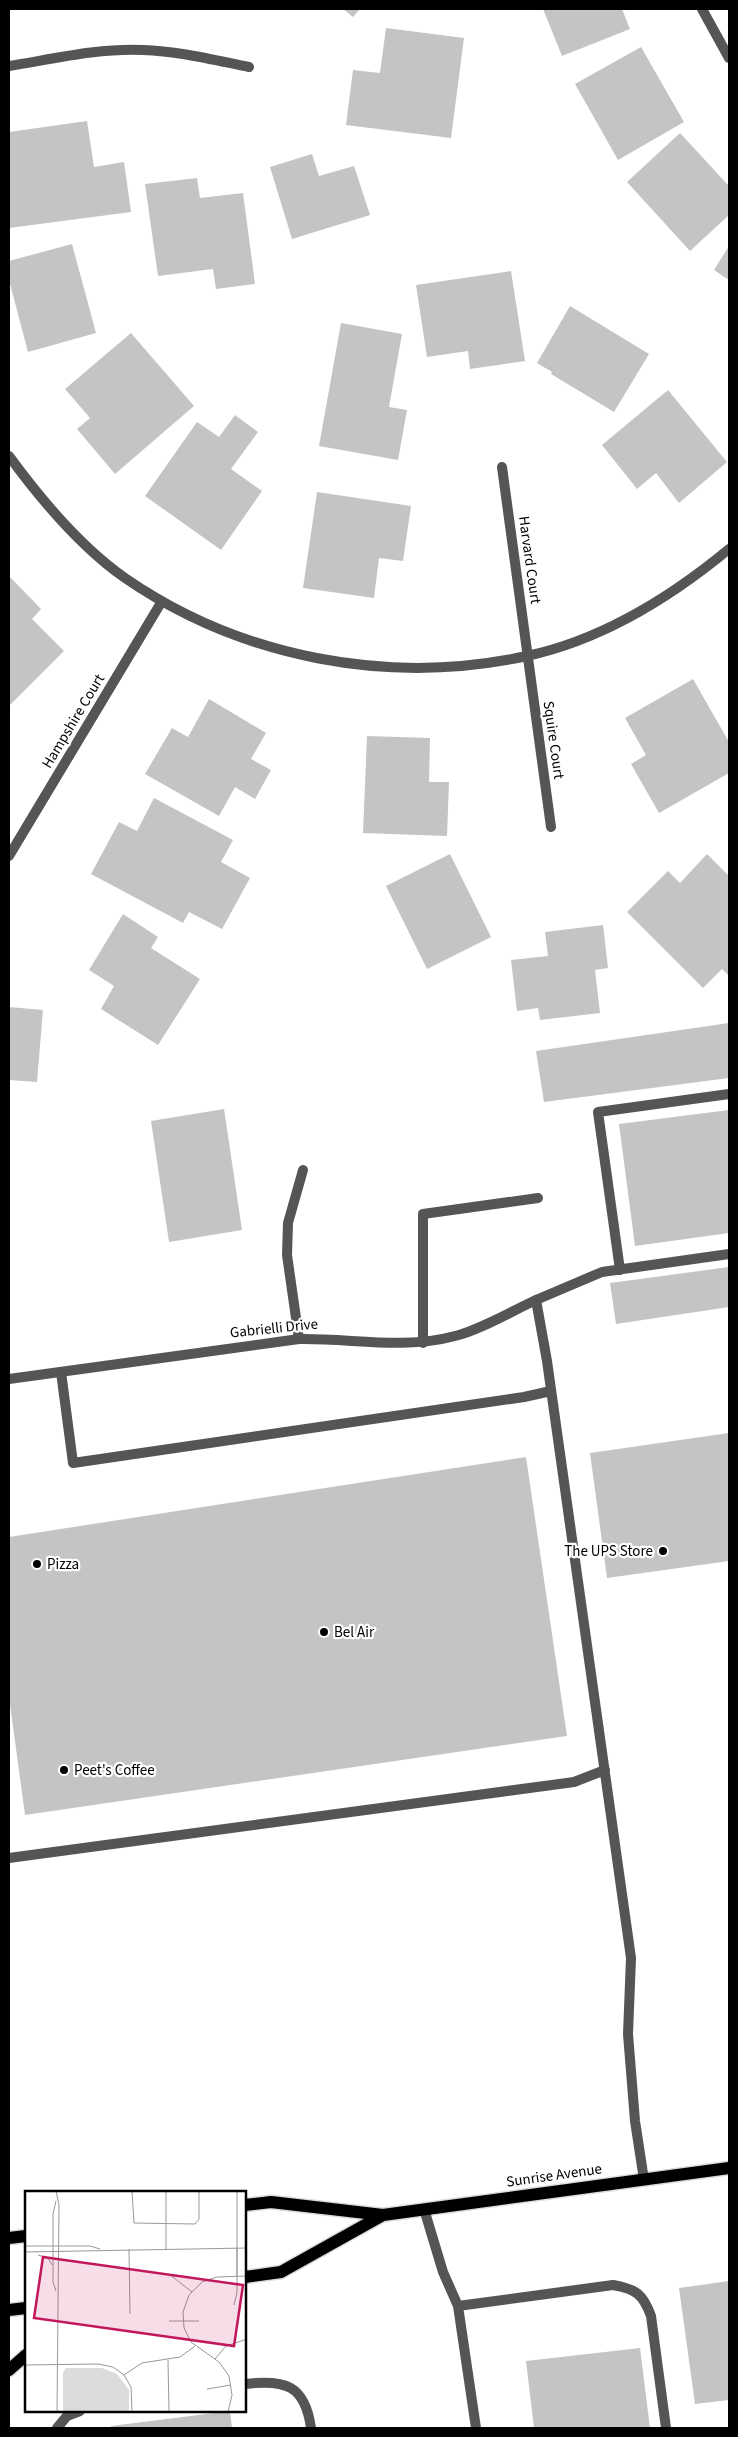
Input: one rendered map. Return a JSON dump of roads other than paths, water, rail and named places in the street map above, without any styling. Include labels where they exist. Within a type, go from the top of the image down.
[{"type":"main road","name":"Sunrise Avenue","points":[[246,2205],[271,2202],[384,2215],[729,2168]]},
{"type":"main road","name":"Sunrise Avenue","points":[[246,2277],[281,2272],[384,2215]]},
{"type":"main road","points":[[9,2238],[25,2236]]},
{"type":"main road","points":[[9,2310],[25,2308]]},
{"type":"main road","points":[[9,2370],[25,2356]]},
{"type":"street","points":[[702,9],[729,58]]},
{"type":"street","points":[[9,66],[100,51],[143,50],[194,56],[249,67]]},
{"type":"street","points":[[9,456],[35,492],[77,536],[123,576],[162,602],[252,642],[300,656],[358,665],[416,668],[477,664],[528,656],[570,643],[612,626],[668,596],[729,549]]},
{"type":"street","name":"Harvard Court","points":[[502,467],[528,656]]},
{"type":"street","name":"Hampshire Court","points":[[9,856],[162,602]]},
{"type":"street","name":"Squire Court","points":[[528,656],[551,827]]},
{"type":"street","points":[[620,1270],[598,1112],[729,1094]]},
{"type":"street","points":[[299,1338],[287,1255],[288,1223],[303,1170]]},
{"type":"street","points":[[423,1343],[423,1214],[538,1198]]},
{"type":"street","name":"Gabrielli Drive","points":[[9,1379],[299,1338],[333,1338],[388,1344],[423,1343],[457,1336],[602,1272],[729,1254]]},
{"type":"street","points":[[536,1300],[552,1391],[631,1958],[628,2034],[635,2121],[644,2180]]},
{"type":"street","points":[[61,1372],[73,1463],[524,1397],[552,1391]]},
{"type":"street","points":[[9,1858],[574,1782],[605,1770]]},
{"type":"street","points":[[424,2209],[443,2272],[458,2306],[476,2428]]},
{"type":"street","points":[[458,2306],[613,2285],[631,2288],[645,2300],[651,2316],[666,2428]]},
{"type":"street","points":[[246,2384],[267,2381],[284,2384],[300,2393],[309,2413],[311,2428]]},
{"type":"street","points":[[57,2428],[67,2416],[77,2412]]},
{"type":"place","name":"The UPS Store","points":[[663,1551]]},
{"type":"place","name":"Pizza","points":[[37,1564]]},
{"type":"place","name":"Bel Air","points":[[324,1632]]},
{"type":"place","name":"Peet's Coffee","points":[[64,1770]]}]
